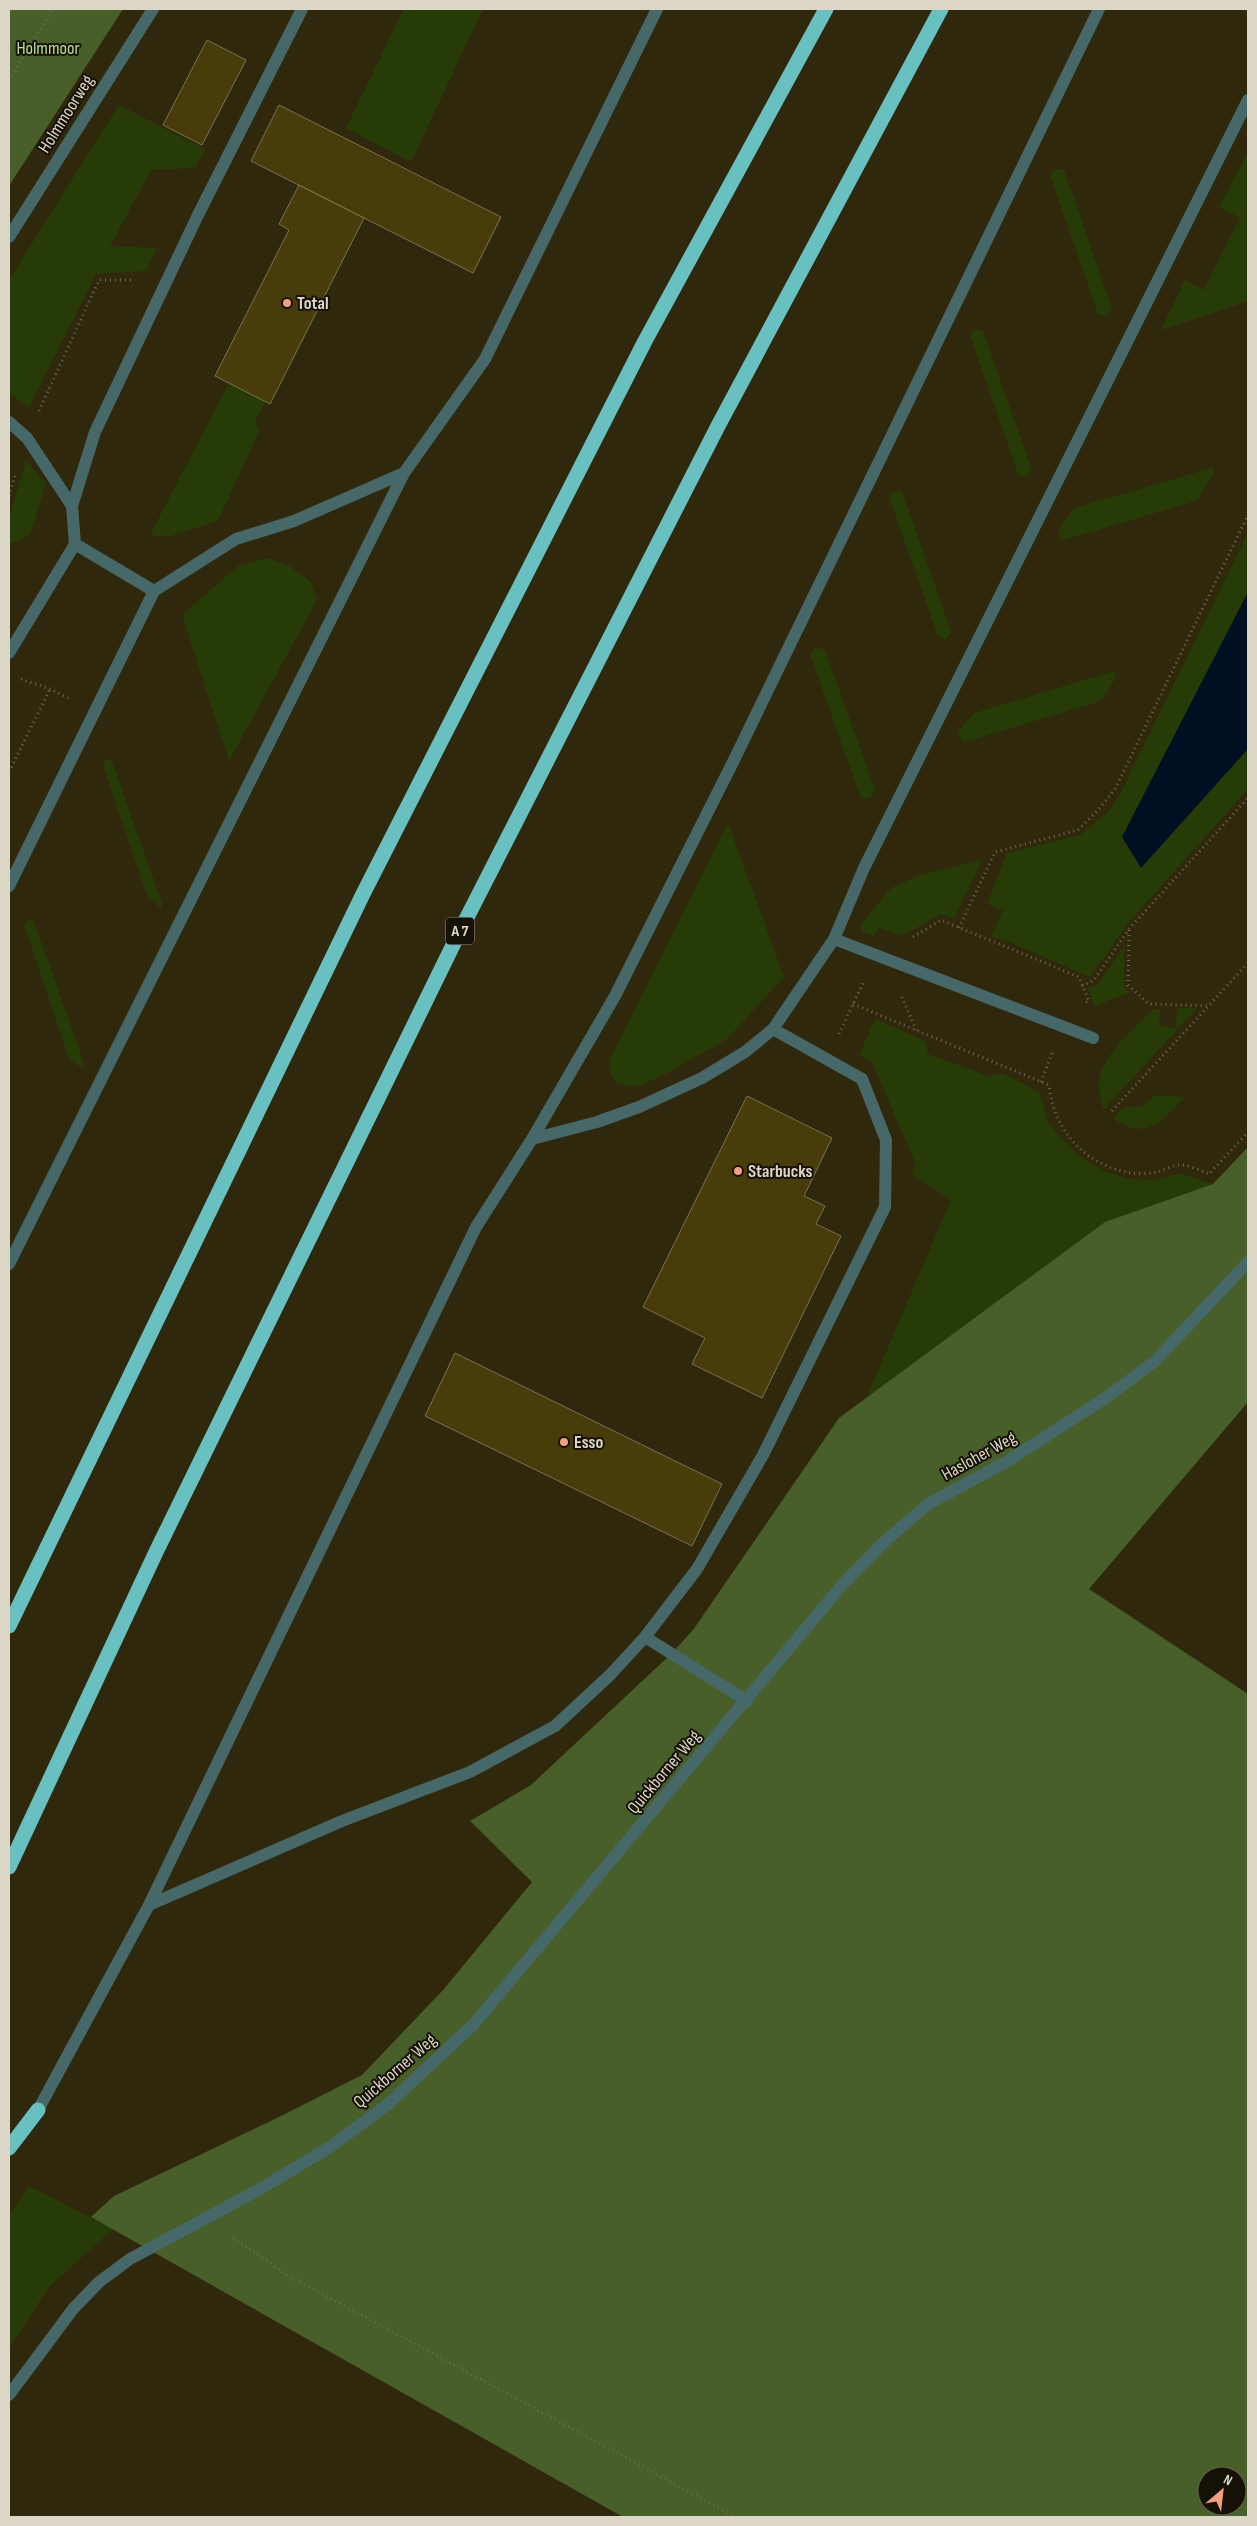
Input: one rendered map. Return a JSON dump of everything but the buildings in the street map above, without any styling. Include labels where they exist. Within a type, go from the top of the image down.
[{"type":"highway","points":[[9,1626],[368,885],[645,341],[826,9]]},
{"type":"highway","name":"A 7","points":[[9,1867],[156,1552],[456,939],[718,426],[941,9]]},
{"type":"highway","points":[[9,2148],[38,2110]]},
{"type":"street","name":"Holmmoorweg","points":[[9,237],[153,9]]},
{"type":"street","points":[[9,652],[75,544],[72,506],[95,432],[167,280],[302,9]]},
{"type":"street","points":[[9,1264],[404,473],[485,359],[657,9]]},
{"type":"street","points":[[38,2110],[149,1905],[476,1227],[532,1138],[615,996],[728,771],[1099,9]]},
{"type":"street","points":[[532,1138],[597,1122],[639,1107],[702,1078],[745,1052],[773,1029],[834,938],[864,868],[1248,100]]},
{"type":"street","points":[[9,422],[27,438],[72,506]]},
{"type":"street","points":[[9,886],[154,591],[236,539],[294,521],[404,473]]},
{"type":"street","points":[[75,544],[154,591]]},
{"type":"street","points":[[834,938],[1093,1038]]},
{"type":"street","points":[[149,1905],[342,1821],[470,1772],[555,1726],[610,1675],[645,1637],[697,1569],[763,1455],[885,1207],[886,1140],[862,1079],[773,1029]]},
{"type":"street","name":"Hasloher Weg","points":[[747,1701],[843,1584],[884,1542],[928,1504],[1006,1462],[1107,1397],[1154,1362],[1248,1262]]},
{"type":"street","points":[[645,1637],[747,1701]]},
{"type":"street","name":"Quickborner Weg","points":[[9,2395],[73,2310],[99,2282],[130,2259],[260,2189],[337,2141],[387,2105],[473,2025],[747,1701]]},
{"type":"path","points":[[9,80],[53,9]]},
{"type":"path","points":[[9,496],[27,438],[99,280],[167,280]]},
{"type":"path","points":[[959,928],[995,852],[1078,830],[1115,789],[1248,515]]},
{"type":"path","points":[[15,678],[50,689],[96,712]]},
{"type":"path","points":[[9,772],[50,689]]},
{"type":"path","points":[[1082,986],[1094,980],[1129,929],[1248,798]]},
{"type":"path","points":[[1129,929],[1128,985],[1149,1004],[1210,1006]]},
{"type":"path","points":[[1112,1111],[1248,963]]},
{"type":"path","points":[[853,1004],[1049,1085],[1050,1102],[1057,1120],[1067,1135],[1083,1152],[1106,1166],[1132,1173],[1156,1173],[1180,1165],[1209,1174],[1248,1132]]},
{"type":"path","points":[[203,2218],[289,2276],[736,2517]]},
{"type":"green space","name":"Holmmoor","points":[[9,9],[123,9],[9,186]]},
{"type":"green space","points":[[404,9],[483,9],[411,162],[346,128]]},
{"type":"green space","points":[[119,105],[205,149],[195,168],[151,170],[110,246],[157,248],[146,271],[96,274],[29,408],[9,393],[9,280]]},
{"type":"green space","points":[[1248,152],[1248,301],[1161,330],[1185,280],[1204,290],[1240,218],[1219,207]]},
{"type":"green space","points":[[1054,170],[1064,170],[1112,309],[1104,316],[1098,314],[1050,175]]},
{"type":"green space","points":[[974,330],[983,331],[1031,468],[1029,474],[1024,477],[1018,474],[970,335]]},
{"type":"green space","points":[[229,383],[266,401],[255,421],[259,431],[218,521],[167,537],[150,535]]},
{"type":"green space","points":[[26,460],[46,484],[30,535],[9,544],[9,518]]},
{"type":"green space","points":[[1212,468],[1215,471],[1196,501],[1064,540],[1058,535],[1061,526],[1074,508]]},
{"type":"green space","points":[[892,492],[902,492],[951,631],[948,637],[944,639],[938,636],[889,497]]},
{"type":"green space","points":[[1248,533],[1248,789],[1128,923],[1090,977],[1007,941],[991,937],[1003,910],[987,904],[1007,853],[1080,835],[1107,813],[1118,798]]},
{"type":"green space","points":[[268,558],[290,566],[310,581],[317,600],[229,761],[182,615],[238,566]]},
{"type":"green space","points":[[814,649],[825,650],[875,790],[871,797],[865,799],[860,796],[810,654]]},
{"type":"green space","points":[[1114,671],[1116,677],[1106,694],[1098,702],[964,742],[959,737],[958,732],[974,713]]},
{"type":"green space","points":[[111,759],[162,903],[161,908],[147,896],[103,765],[106,760]]},
{"type":"green space","points":[[728,823],[784,977],[727,1039],[664,1075],[635,1087],[617,1083],[611,1074],[610,1059]]},
{"type":"green space","points":[[982,860],[954,919],[941,914],[902,936],[879,928],[874,936],[861,931],[862,923],[891,888],[920,875]]},
{"type":"green space","points":[[33,919],[84,1063],[82,1067],[75,1064],[68,1056],[24,925],[27,920]]},
{"type":"green space","points":[[1124,946],[1124,986],[1129,993],[1094,1006],[1088,988],[1098,984]]},
{"type":"green space","points":[[1177,1008],[1197,1008],[1104,1109],[1100,1094],[1100,1079],[1104,1066],[1111,1054],[1152,1010],[1160,1009],[1159,1026],[1176,1028]]},
{"type":"green space","points":[[875,1019],[925,1041],[928,1054],[989,1076],[1002,1073],[1039,1092],[1048,1122],[1061,1138],[1083,1159],[1106,1172],[1130,1179],[1154,1180],[1180,1173],[1213,1184],[1105,1222],[866,1399],[951,1200],[911,1174],[916,1165],[873,1064],[859,1055]]},
{"type":"green space","points":[[1155,1095],[1185,1097],[1169,1114],[1153,1125],[1144,1128],[1124,1125],[1113,1118],[1124,1107],[1141,1107]]},
{"type":"green space","points":[[1248,1147],[1248,1402],[1089,1589],[1248,1694],[1248,2517],[623,2517],[91,2217],[114,2196],[362,2075],[444,1989],[532,1882],[470,1821],[531,1785],[670,1655],[693,1630],[839,1418],[1105,1222],[1213,1184]]},
{"type":"green space","points":[[29,2186],[113,2229],[49,2287],[9,2348],[9,2216]]},
{"type":"water","points":[[1248,592],[1248,749],[1141,868],[1122,837]]},
{"type":"place","name":"Total","points":[[287,303]]},
{"type":"place","name":"Starbucks","points":[[738,1171]]},
{"type":"place","name":"Esso","points":[[564,1442]]}]
